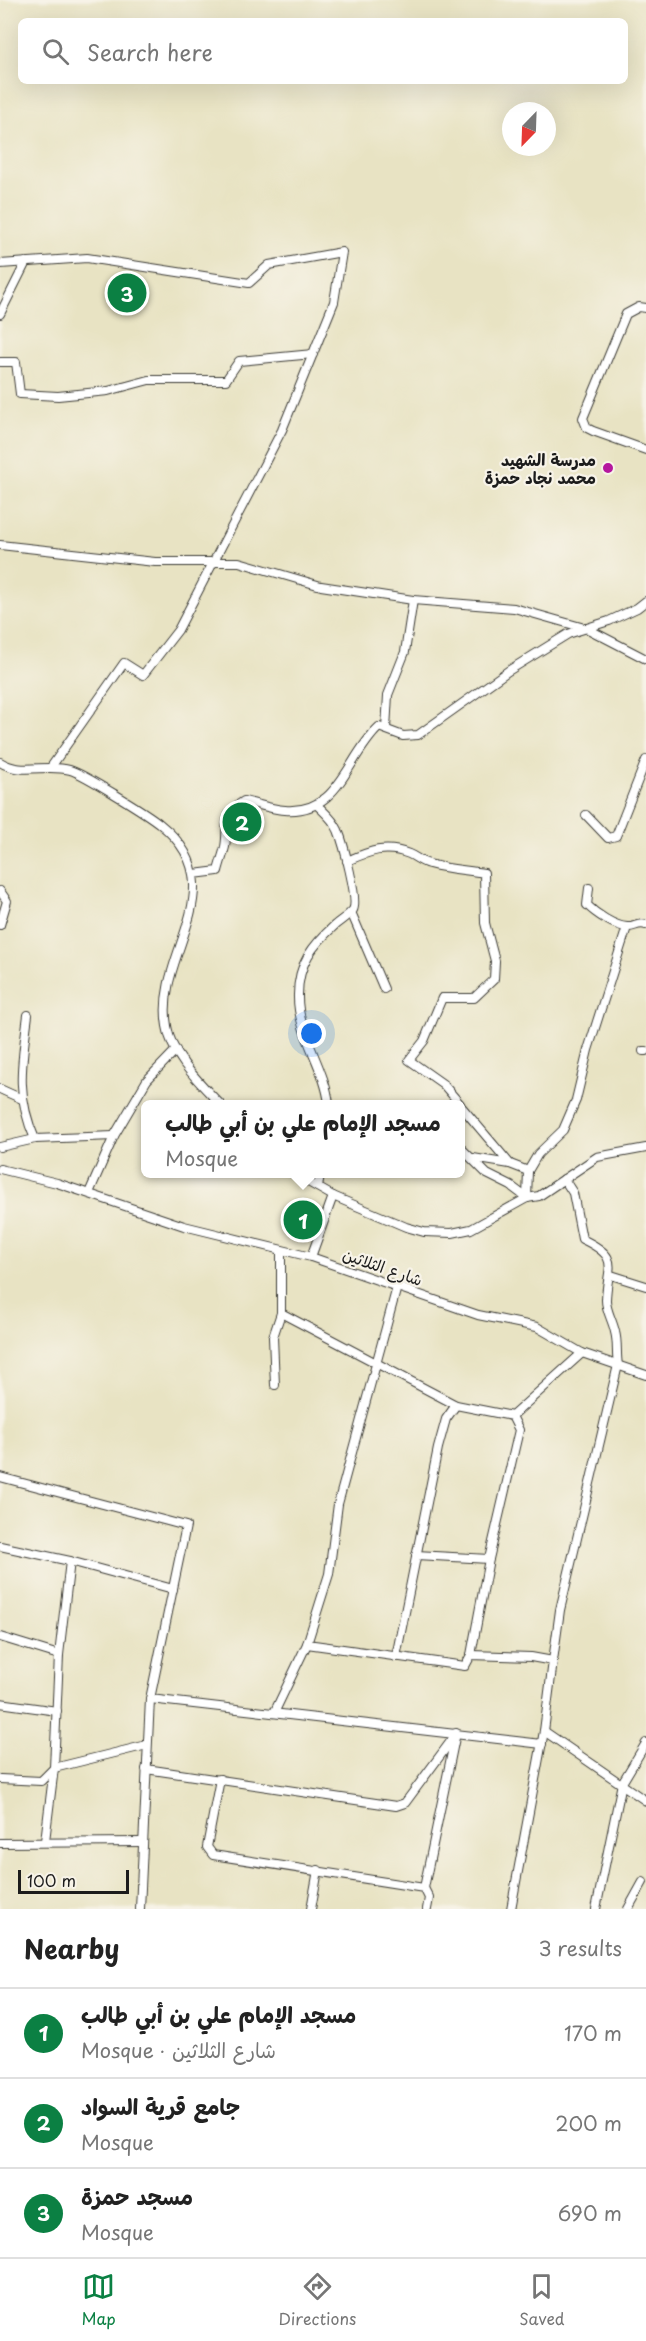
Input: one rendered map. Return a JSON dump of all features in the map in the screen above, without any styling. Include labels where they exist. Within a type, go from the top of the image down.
[{"type":"street","points":[[0,264],[87,258],[249,283],[269,264],[342,252],[334,302],[282,430],[211,562],[178,630],[143,675],[124,663],[51,767]]},
{"type":"street","points":[[0,314],[26,262]]},
{"type":"street","points":[[645,448],[593,431],[587,428],[584,418],[626,314],[639,307],[646,308]]},
{"type":"street","points":[[0,362],[16,362],[20,394],[58,396],[108,391],[149,380],[226,380],[239,361],[313,354]]},
{"type":"street","points":[[0,544],[155,562],[239,562],[321,586],[413,600],[514,608],[588,629],[646,659]]},
{"type":"street","points":[[386,729],[388,695],[405,652],[413,600]]},
{"type":"street","points":[[194,874],[218,871],[225,847],[226,820],[232,808],[244,801],[283,810],[306,810],[317,805],[332,794],[366,740],[379,727],[403,736],[418,735],[507,671],[568,634],[588,629],[638,608],[646,601]]},
{"type":"street","points":[[586,815],[608,838],[616,836],[646,760]]},
{"type":"street","points":[[0,762],[14,771],[51,767],[72,770],[160,824],[188,855],[195,884],[181,947],[167,993],[167,1027],[176,1050],[217,1100]]},
{"type":"street","points":[[317,805],[330,817],[338,830],[356,898],[351,912],[328,931],[304,958],[298,995],[304,1028],[326,1083],[328,1100]]},
{"type":"street","points":[[346,861],[373,850],[387,848],[432,865],[484,873],[485,923],[495,961],[494,979],[474,998],[442,998],[424,1041],[409,1060],[443,1084],[456,1100]]},
{"type":"street","points":[[589,888],[588,905],[594,911],[627,927],[642,923],[646,925]]},
{"type":"street","points":[[0,891],[7,901],[0,925]]},
{"type":"street","points":[[351,912],[384,989]]},
{"type":"street","points":[[527,1198],[528,1171],[538,1154],[563,1130],[576,1100],[588,1050],[627,927]]},
{"type":"street","points":[[28,1015],[22,1064],[22,1099],[23,1108],[35,1139]]},
{"type":"street","points":[[89,1193],[114,1136],[147,1080],[176,1050]]},
{"type":"street","points":[[0,1089],[22,1099]]},
{"type":"street","points":[[465,1111],[510,1164]]},
{"type":"street","points":[[0,1147],[35,1139],[114,1136]]},
{"type":"street","points":[[303,1178],[333,1197],[424,1232],[452,1233],[471,1229],[495,1219],[527,1198],[539,1196],[597,1157],[646,1148]]},
{"type":"street","points":[[465,1151],[487,1174],[511,1186],[527,1198]]},
{"type":"street","points":[[473,1158],[510,1164],[528,1171]]},
{"type":"street","name":"شارع الثلاثين","points":[[0,1169],[89,1193],[184,1226],[311,1257],[465,1311],[537,1328],[582,1353],[646,1375]]},
{"type":"street","points":[[318,1187],[319,1178]]},
{"type":"street","points":[[511,1909],[542,1744],[561,1610],[618,1365],[616,1332],[606,1300],[610,1275],[609,1260],[602,1248],[582,1239],[573,1192],[564,1179]]},
{"type":"street","points":[[311,1257],[333,1197]]},
{"type":"street","points":[[275,1385],[273,1337],[281,1313],[281,1250]]},
{"type":"street","points":[[610,1275],[646,1286]]},
{"type":"street","points":[[275,1711],[308,1644],[329,1574],[338,1504],[378,1364],[397,1287]]},
{"type":"street","points":[[281,1313],[456,1405],[512,1416]]},
{"type":"street","points":[[512,1416],[582,1353]]},
{"type":"street","points":[[396,1657],[438,1448],[446,1419],[456,1405]]},
{"type":"street","points":[[308,1644],[465,1666],[471,1655],[489,1559],[519,1430],[512,1416]]},
{"type":"street","points":[[0,1477],[186,1526],[150,1699],[140,1909]]},
{"type":"street","points":[[0,1546],[70,1561],[173,1589]]},
{"type":"street","points":[[416,1555],[489,1559]]},
{"type":"street","points":[[45,1841],[54,1768],[59,1655],[70,1561]]},
{"type":"street","points":[[0,1637],[59,1655]]},
{"type":"street","points":[[471,1655],[531,1657],[553,1661]]},
{"type":"street","points":[[150,1699],[275,1711],[542,1744]]},
{"type":"street","points":[[0,1703],[57,1711]]},
{"type":"street","points":[[544,1731],[646,1801]]},
{"type":"street","points":[[146,1769],[396,1806],[405,1803],[456,1733]]},
{"type":"street","points":[[427,1909],[429,1898],[424,1888],[456,1733]]},
{"type":"street","points":[[596,1909],[622,1783],[646,1743]]},
{"type":"street","points":[[0,1779],[41,1781],[54,1768],[147,1745]]},
{"type":"street","points":[[220,1779],[207,1847],[213,1855],[424,1888]]},
{"type":"street","points":[[0,1843],[143,1842]]},
{"type":"street","points":[[311,1909],[318,1870]]},
{"type":"street","points":[[628,1909],[643,1882]]},
{"type":"place","name":"مسجد حمزة","points":[[127,293]]},
{"type":"place","name":"مدرسة الشهيد محمد نجاد حمزة","points":[[608,468]]},
{"type":"place","name":"جامع قرية السواد","points":[[242,822]]},
{"type":"place","name":"مسجد الإمام علي بن أبي طالب","points":[[303,1220]]}]
